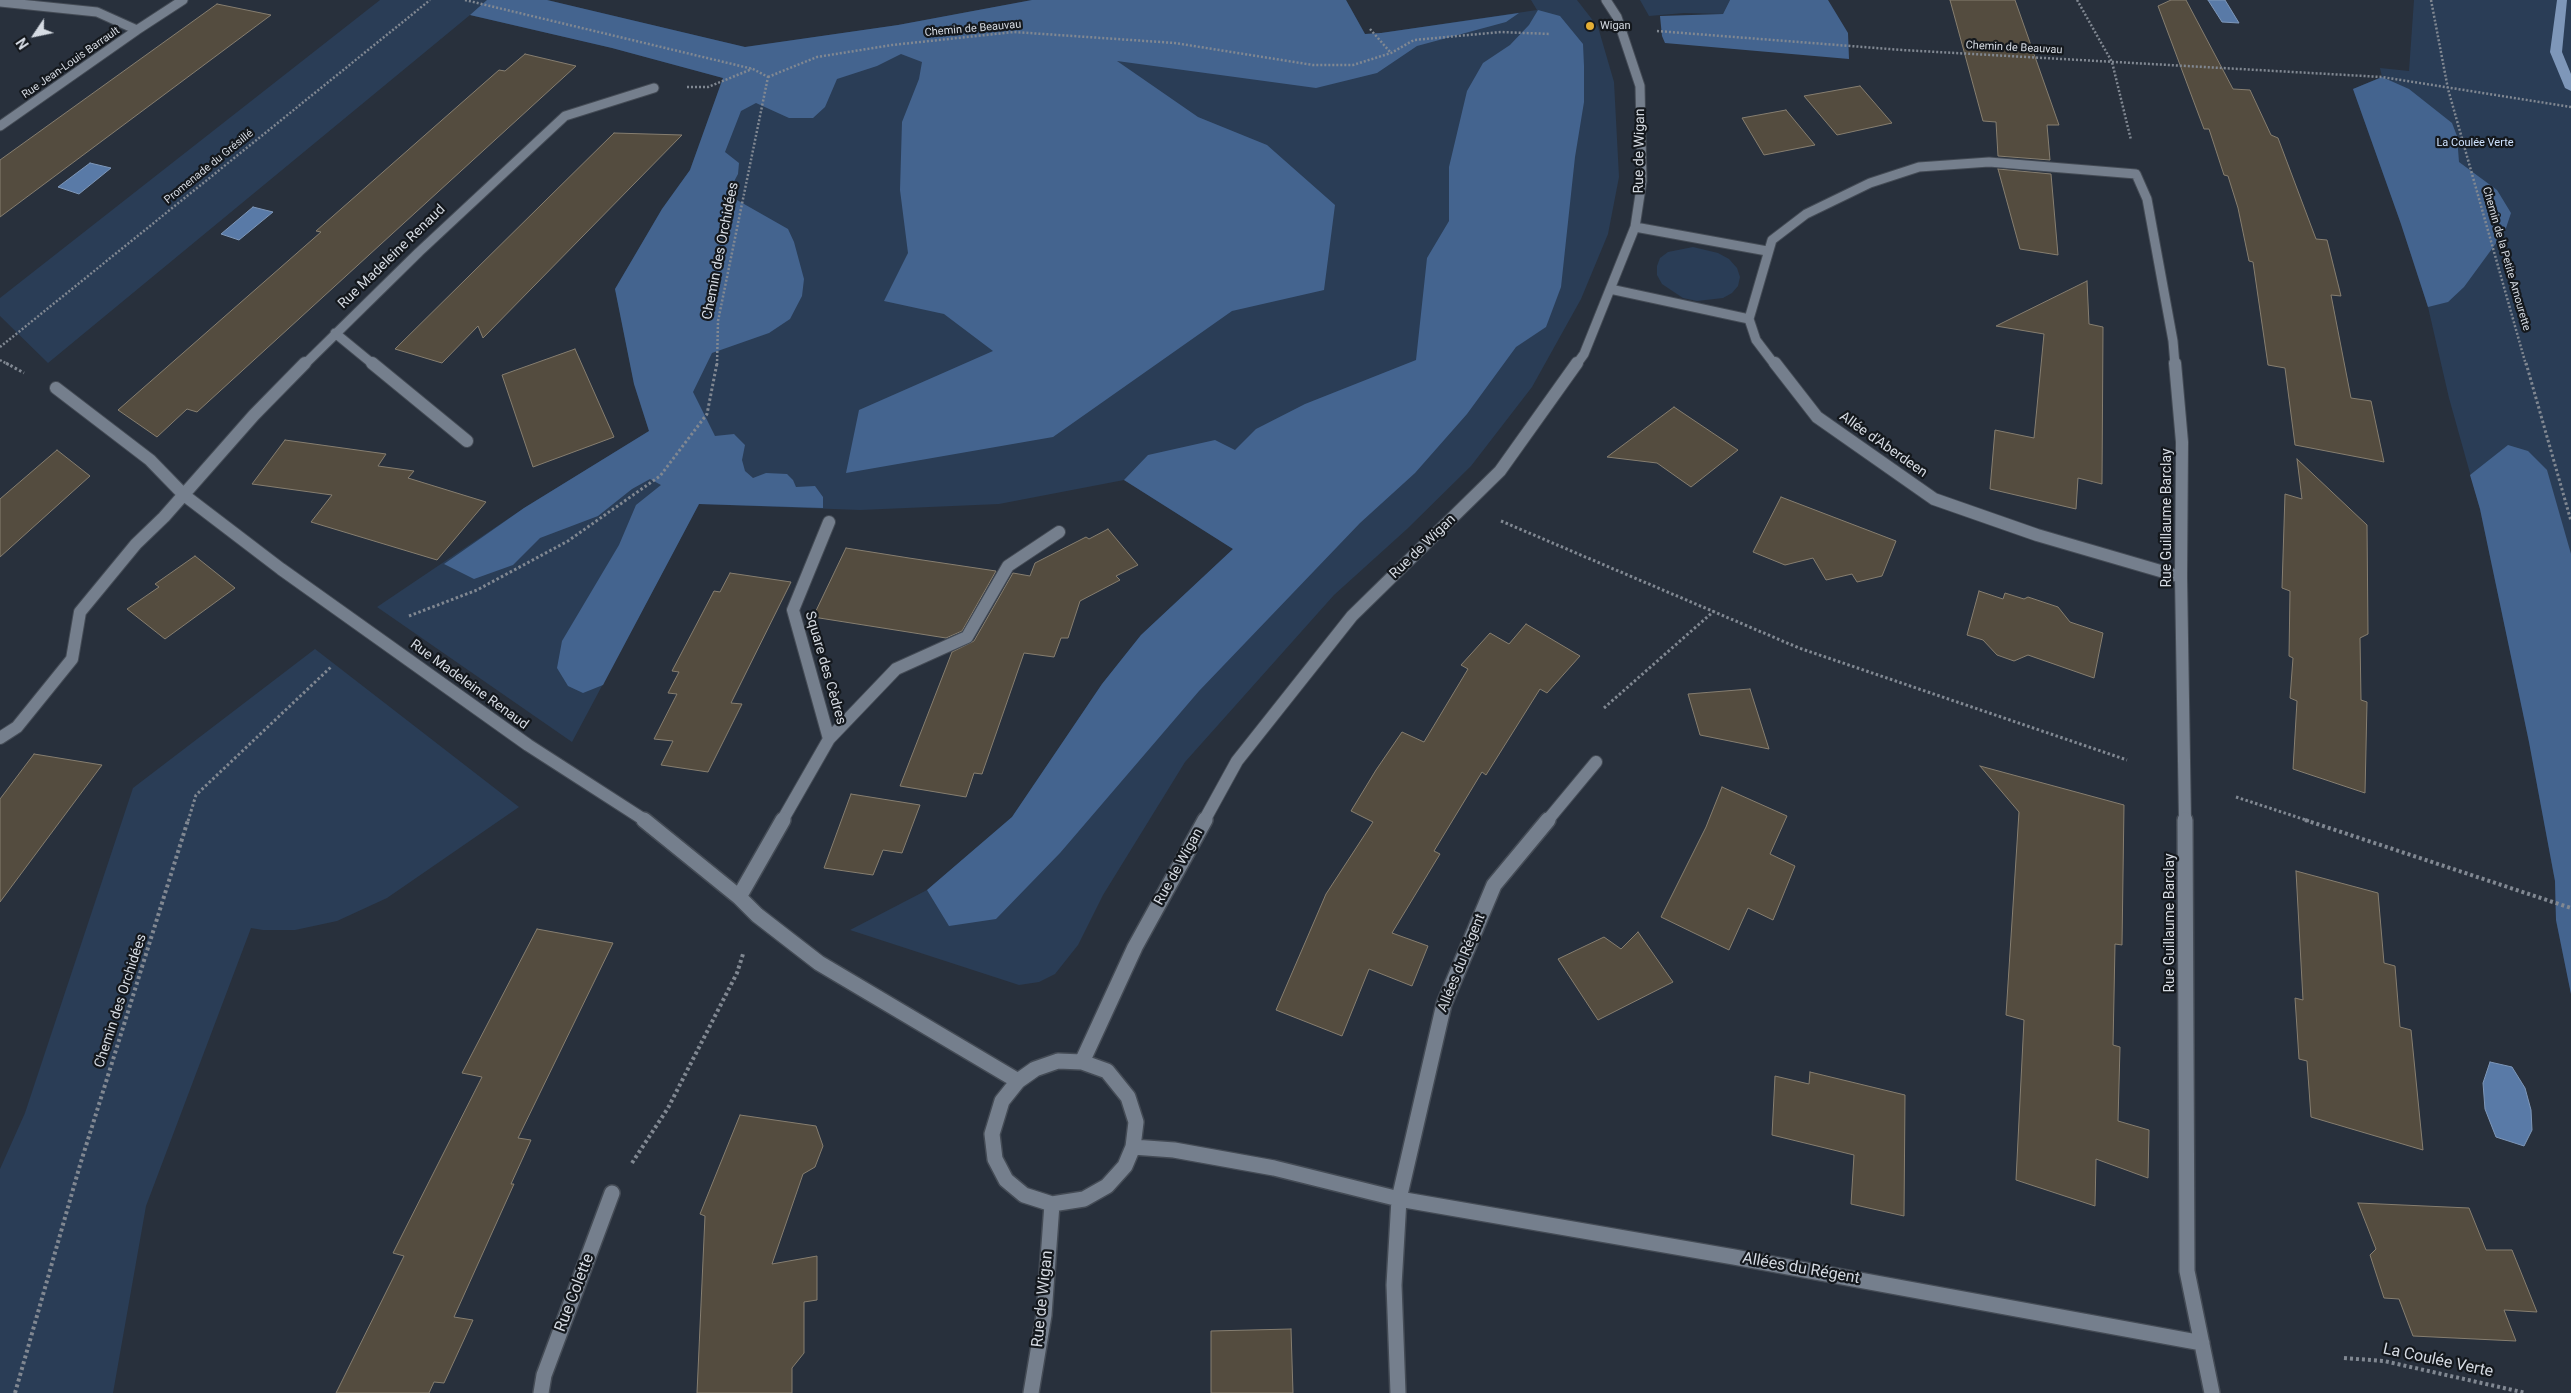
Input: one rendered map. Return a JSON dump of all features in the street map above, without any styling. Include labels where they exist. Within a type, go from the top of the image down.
[{"type":"street","points":[[137,30],[183,0]]},
{"type":"street","name":"Rue de Wigan","points":[[1082,1062],[1135,947],[1237,761],[1352,616],[1500,471],[1584,354],[1635,227],[1642,180],[1640,86],[1616,17],[1606,0]]},
{"type":"street","name":"Rue Jean-Louis Barrault","points":[[0,2],[98,12],[137,30]]},
{"type":"street","name":"Rue Jean-Louis Barrault","points":[[0,126],[137,30]]},
{"type":"street","name":"Rue Madeleine Renaud","points":[[0,738],[17,727],[72,659],[80,612],[136,544],[184,495],[254,415],[335,333],[418,252],[565,116],[654,88]]},
{"type":"street","name":"Rue Guillaume Barclay","points":[[1767,251],[1772,240],[1806,214],[1870,183],[1919,166],[1988,162],[2136,174],[2148,199],[2173,340],[2182,442],[2181,576],[2185,780],[2187,1271],[2212,1393]]},
{"type":"street","points":[[1610,290],[1749,319],[1767,251],[1635,227]]},
{"type":"street","name":"Allée d'Aberdeen","points":[[1749,319],[1756,340],[1816,418],[1934,499],[2038,535],[2181,576]]},
{"type":"street","points":[[335,333],[467,441]]},
{"type":"street","name":"Rue Madeleine Renaud","points":[[56,388],[102,421],[150,460],[184,495],[281,569],[528,745],[646,821],[739,896],[757,915],[819,963],[1018,1081]]},
{"type":"street","name":"Square des Cèdres","points":[[829,522],[793,610],[829,738]]},
{"type":"street","name":"Square des Cèdres","points":[[739,896],[829,738],[896,669],[968,637],[1008,566],[1059,532]]},
{"type":"street","name":"Allées du Régent","points":[[1398,1393],[1394,1285],[1399,1199],[1444,1004],[1494,885],[1596,762]]},
{"type":"street","points":[[1058,1062],[1082,1062],[1107,1071],[1128,1097],[1136,1122],[1133,1147],[1125,1166],[1107,1186],[1084,1200],[1052,1204],[1024,1196],[1006,1180],[995,1158],[992,1134],[1002,1101],[1018,1081],[1035,1069],[1058,1062]]},
{"type":"street","name":"Allées du Régent","points":[[1133,1147],[1174,1150],[1274,1168],[1399,1199],[1744,1259],[2202,1343]]},
{"type":"street","name":"Rue Colette","points":[[541,1393],[544,1375],[612,1193]]},
{"type":"street","name":"Rue de Wigan","points":[[1031,1393],[1044,1316],[1052,1204]]},
{"type":"path","name":"Promenade du Grésillé","points":[[0,347],[430,0]]},
{"type":"path","points":[[465,0],[753,69],[768,77]]},
{"type":"path","points":[[2076,0],[2112,62],[2134,149]]},
{"type":"path","name":"Chemin de la Petite Amourette","points":[[2431,0],[2448,89],[2571,521]]},
{"type":"path","points":[[1370,29],[1391,53]]},
{"type":"path","name":"Chemin de Beauvau","points":[[1651,31],[1902,50],[2382,77],[2448,89],[2571,107]]},
{"type":"path","name":"Chemin de Beauvau","points":[[768,77],[817,57],[892,45],[1014,32],[1175,43],[1313,65],[1353,64],[1391,53],[1414,40],[1501,32],[1550,34]]},
{"type":"path","points":[[654,88],[708,87],[753,69]]},
{"type":"path","name":"Chemin des Orchidées","points":[[401,620],[416,612],[477,590],[568,541],[660,476],[707,414],[717,371],[718,321],[768,77]]},
{"type":"path","points":[[1501,521],[1799,648],[2127,760]]},
{"type":"path","points":[[1604,708],[1714,611]]},
{"type":"path","name":"Chemin des Orchidées","points":[[15,1393],[80,1165],[196,795],[322,672],[332,666]]},
{"type":"path","points":[[2236,797],[2571,908]]},
{"type":"path","points":[[612,1193],[668,1108],[737,973],[743,954]]},
{"type":"path","name":"La Coulée Verte","points":[[2344,1358],[2384,1361],[2526,1393]]},
{"type":"green space","points":[[380,0],[547,0],[745,47],[898,25],[1032,0],[1346,0],[1365,34],[1537,10],[1531,0],[1577,0],[1598,27],[1614,82],[1619,177],[1608,234],[1581,299],[1532,387],[1471,466],[1407,529],[1334,595],[1185,762],[1103,895],[1078,945],[1055,974],[1039,982],[1019,985],[850,930],[927,890],[1012,817],[1102,684],[1141,635],[1233,549],[1124,480],[999,504],[860,510],[699,504],[572,742],[377,607],[524,508],[649,431],[634,384],[615,289],[662,209],[690,170],[723,78],[612,48],[470,15],[48,363],[0,316],[0,298]]},
{"type":"green space","points":[[1640,0],[1730,0],[1723,14],[1684,13],[1649,16]]},
{"type":"green space","name":"La Coulée Verte","points":[[2414,0],[2571,0],[2571,994],[2556,920],[2555,881],[2529,742],[2480,509],[2449,398],[2428,307],[2353,89],[2382,77],[2380,68],[2409,71]]},
{"type":"green space","points":[[1693,247],[1718,253],[1729,259],[1737,268],[1740,277],[1738,286],[1732,293],[1723,298],[1697,301],[1683,298],[1662,284],[1657,275],[1657,266],[1660,258],[1668,252]]},
{"type":"green space","points":[[315,649],[519,807],[387,898],[337,921],[295,930],[251,928],[146,1206],[113,1393],[0,1393],[0,1169],[25,1113],[133,788]]},
{"type":"shaded area","points":[[487,0],[547,0],[745,47],[898,25],[1032,0],[1346,0],[1365,34],[1519,13],[1506,22],[1417,46],[1377,73],[1316,88],[1117,61],[1198,117],[1267,145],[1335,205],[1324,290],[1232,311],[1053,437],[846,473],[859,410],[993,351],[944,314],[884,301],[908,253],[900,190],[902,122],[919,79],[922,62],[901,54],[877,66],[837,79],[825,107],[813,118],[789,118],[756,103],[741,111],[725,152],[739,163],[738,174],[730,189],[737,200],[788,229],[794,242],[804,279],[802,296],[790,319],[769,333],[712,353],[693,392],[715,436],[734,434],[745,445],[742,460],[745,471],[753,478],[766,473],[787,474],[793,480],[796,487],[815,486],[823,497],[823,508],[699,504],[603,685],[583,693],[568,686],[557,668],[562,641],[619,545],[636,505],[661,485],[650,479],[632,489],[598,516],[540,538],[513,565],[474,579],[444,564],[524,508],[649,431],[634,384],[615,289],[662,209],[690,170],[723,78],[612,48],[470,15]]},
{"type":"shaded area","points":[[1730,0],[1828,0],[1848,33],[1849,59],[1665,43],[1662,36],[1660,16],[1723,14]]},
{"type":"shaded area","points":[[2208,0],[2225,0],[2239,23],[2222,22]]},
{"type":"shaded area","points":[[1538,10],[1560,16],[1583,44],[1584,66],[1584,102],[1575,157],[1561,287],[1546,327],[1516,347],[1467,414],[1415,473],[1360,523],[1199,691],[1060,853],[996,919],[949,926],[927,890],[1012,817],[1102,684],[1141,635],[1233,549],[1124,480],[1148,455],[1215,440],[1235,450],[1256,429],[1305,404],[1416,360],[1427,258],[1449,221],[1449,167],[1467,91],[1483,63],[1510,45],[1529,25]]},
{"type":"shaded area","points":[[2382,77],[2409,89],[2452,123],[2457,136],[2459,162],[2497,190],[2511,213],[2505,231],[2464,287],[2448,302],[2428,307],[2353,89]]},
{"type":"shaded area","points":[[90,163],[111,168],[79,194],[58,187]]},
{"type":"shaded area","points":[[253,207],[273,212],[239,240],[221,234]]},
{"type":"shaded area","points":[[2508,445],[2528,451],[2547,470],[2571,554],[2571,994],[2556,920],[2555,881],[2529,742],[2480,509],[2470,475]]},
{"type":"shaded area","points":[[2490,1062],[2512,1067],[2525,1088],[2531,1110],[2532,1130],[2524,1146],[2496,1137],[2485,1109],[2483,1083]]},
{"type":"building","points":[[1950,0],[2015,0],[2059,125],[2047,125],[2050,160],[1998,156],[1996,122],[1983,121]]},
{"type":"building","points":[[2171,0],[2186,0],[2233,89],[2250,90],[2271,135],[2278,138],[2316,239],[2327,240],[2341,296],[2331,295],[2351,398],[2371,401],[2384,462],[2295,445],[2285,368],[2268,365],[2253,262],[2249,261],[2238,208],[2228,176],[2224,175],[2209,129],[2204,129],[2158,6]]},
{"type":"building","points":[[217,4],[271,15],[0,217],[0,160]]},
{"type":"building","points":[[525,54],[576,66],[197,412],[187,409],[157,437],[118,410],[321,232],[316,231],[499,70],[505,71]]},
{"type":"building","points":[[1860,86],[1892,123],[1837,135],[1804,96]]},
{"type":"building","points":[[1786,110],[1815,145],[1764,155],[1742,118]]},
{"type":"building","points":[[614,133],[682,135],[483,338],[478,326],[442,363],[395,349]]},
{"type":"building","points":[[1998,169],[2051,174],[2058,255],[2020,249]]},
{"type":"building","points":[[2087,281],[2089,324],[2103,327],[2102,484],[2078,478],[2076,509],[1990,489],[1995,430],[2034,438],[2044,334],[1996,326]]},
{"type":"building","points":[[575,349],[614,437],[533,467],[502,375]]},
{"type":"building","points":[[1674,407],[1738,450],[1691,487],[1657,463],[1607,457]]},
{"type":"building","points":[[285,440],[386,454],[378,466],[414,471],[408,478],[486,502],[437,560],[311,522],[332,495],[252,484]]},
{"type":"building","points":[[57,450],[90,476],[0,557],[0,499]]},
{"type":"building","points":[[2297,459],[2367,525],[2368,634],[2360,638],[2361,700],[2367,702],[2365,793],[2293,769],[2297,701],[2290,698],[2293,658],[2289,656],[2290,591],[2282,588],[2285,494],[2302,499]]},
{"type":"building","points":[[1781,497],[1896,541],[1882,576],[1857,582],[1852,574],[1826,580],[1813,558],[1785,565],[1753,552]]},
{"type":"building","points":[[1108,529],[1138,565],[1116,576],[1120,580],[1080,601],[1068,638],[1061,638],[1054,657],[1024,653],[982,774],[974,773],[966,797],[900,786],[952,652],[974,641],[1013,573],[1030,576],[1035,563],[1086,537],[1089,539]]},
{"type":"building","points":[[846,548],[996,571],[962,631],[946,638],[813,617]]},
{"type":"building","points":[[195,556],[235,588],[165,639],[127,609],[159,587],[155,584]]},
{"type":"building","points":[[730,573],[791,582],[731,703],[742,704],[708,772],[661,765],[673,741],[654,739],[677,694],[668,693],[679,672],[672,671],[714,591],[720,592]]},
{"type":"building","points":[[1979,591],[2003,599],[2005,593],[2024,599],[2028,597],[2058,607],[2070,622],[2103,633],[2094,678],[2028,655],[2014,661],[1997,655],[1983,640],[1967,635]]},
{"type":"building","points":[[1526,624],[1580,656],[1547,693],[1540,689],[1486,775],[1482,772],[1434,851],[1440,854],[1392,933],[1428,946],[1412,986],[1369,969],[1342,1036],[1276,1010],[1326,894],[1373,822],[1351,811],[1376,770],[1402,732],[1424,742],[1468,669],[1461,665],[1490,633],[1509,644]]},
{"type":"building","points":[[1750,689],[1769,749],[1700,735],[1688,694]]},
{"type":"building","points":[[34,754],[102,765],[0,902],[0,799]]},
{"type":"building","points":[[1980,766],[2124,805],[2122,945],[2115,944],[2113,1045],[2120,1047],[2118,1121],[2149,1130],[2148,1178],[2096,1159],[2095,1206],[2016,1180],[2024,1020],[2006,1015],[2019,812]]},
{"type":"building","points":[[1722,787],[1787,816],[1770,854],[1795,866],[1773,920],[1748,908],[1729,950],[1661,917],[1706,827]]},
{"type":"building","points":[[851,794],[920,805],[902,853],[883,850],[873,875],[824,868]]},
{"type":"building","points":[[2296,871],[2378,893],[2384,963],[2395,966],[2400,1027],[2411,1030],[2423,1150],[2311,1117],[2307,1061],[2299,1059],[2295,998],[2303,1000]]},
{"type":"building","points":[[537,929],[613,943],[518,1138],[531,1140],[511,1184],[514,1184],[454,1317],[473,1320],[444,1383],[434,1382],[429,1393],[336,1393],[404,1256],[393,1253],[482,1077],[462,1073]]},
{"type":"building","points":[[1638,932],[1673,982],[1598,1020],[1558,959],[1604,937],[1621,949]]},
{"type":"building","points":[[1810,1072],[1905,1095],[1904,1216],[1851,1204],[1854,1155],[1772,1135],[1775,1076],[1809,1084]]},
{"type":"building","points":[[740,1115],[816,1126],[823,1146],[815,1167],[803,1174],[772,1264],[817,1256],[817,1300],[804,1302],[804,1353],[792,1368],[792,1393],[697,1393],[705,1216],[700,1214]]},
{"type":"building","points":[[2358,1203],[2469,1208],[2486,1250],[2512,1250],[2537,1312],[2504,1310],[2516,1341],[2413,1336],[2399,1299],[2384,1298],[2370,1255],[2376,1249]]},
{"type":"building","points":[[1291,1329],[1293,1393],[1211,1393],[1211,1331]]},
{"type":"waterway","points":[[2562,0],[2556,52],[2571,88]]},
{"type":"place","name":"Wigan","points":[[1590,26]]}]
